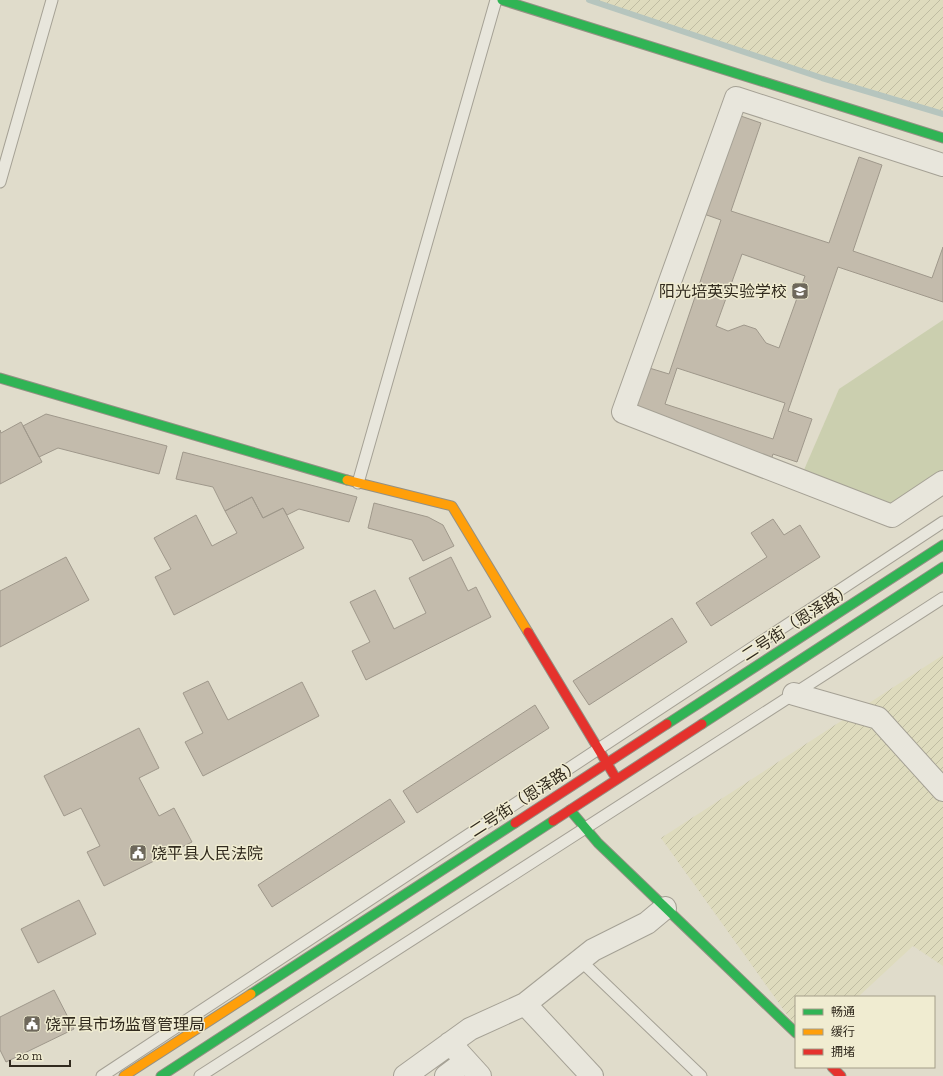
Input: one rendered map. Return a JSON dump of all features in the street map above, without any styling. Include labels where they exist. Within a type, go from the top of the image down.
[{"type":"main road","points":[[502,0],[943,138]]},
{"type":"main road","points":[[0,378],[358,483],[452,506],[599,748],[616,780]]},
{"type":"main road","name":"二号街（恩泽路）","points":[[124,1076],[943,545]]},
{"type":"main road","name":"二号街（恩泽路）","points":[[161,1076],[943,567]]},
{"type":"main road","points":[[570,810],[598,843],[795,1032]]},
{"type":"main road","points":[[833,1068],[841,1076]]},
{"type":"street","points":[[744,75],[623,412],[892,516],[943,482]]},
{"type":"street","points":[[736,98],[943,165]]},
{"type":"street","points":[[794,694],[878,718],[943,790]]},
{"type":"street","points":[[406,1076],[470,1029],[525,1004],[593,950],[647,923],[665,908]]},
{"type":"street","points":[[525,1004],[592,1076]]},
{"type":"street","points":[[446,1076],[473,1068],[450,1043]]},
{"type":"lane","points":[[0,182],[52,0]]},
{"type":"lane","points":[[358,483],[496,0]]},
{"type":"lane","points":[[102,1076],[943,522]]},
{"type":"lane","points":[[200,1076],[943,598]]},
{"type":"lane","points":[[580,960],[701,1076]]},
{"type":"shaded area","points":[[589,0],[943,0],[943,114],[822,78]]},
{"type":"shaded area","points":[[943,655],[943,966],[913,946],[859,996],[795,996],[795,1026],[661,838]]},
{"type":"green space","points":[[943,320],[943,473],[880,514],[797,486],[839,389]]},
{"type":"building","points":[[735,114],[761,123],[731,211],[829,243],[859,157],[882,165],[853,251],[932,278],[943,247],[943,302],[838,267],[788,411],[812,419],[797,462],[773,454],[770,463],[632,408],[646,367],[669,374],[721,220],[701,213]],"holes":[[[742,254],[805,276],[779,348],[766,343],[756,329],[744,325],[728,331],[716,326]],[[677,368],[785,403],[773,439],[665,404]]]},
{"type":"building","points":[[46,414],[167,446],[159,474],[58,448],[39,457],[23,426]]},
{"type":"building","points":[[21,422],[42,462],[0,484],[0,430],[1,433]]},
{"type":"building","points":[[183,452],[357,497],[349,522],[299,509],[287,515],[283,508],[263,518],[252,497],[225,511],[213,487],[176,479]]},
{"type":"building","points":[[252,497],[263,518],[283,508],[304,548],[174,615],[155,577],[171,569],[154,538],[196,515],[212,546],[237,533],[225,511]]},
{"type":"building","points":[[374,503],[428,517],[443,525],[454,546],[423,561],[412,540],[368,528]]},
{"type":"building","points":[[773,519],[784,535],[800,525],[820,557],[711,626],[696,603],[767,557],[751,533]]},
{"type":"building","points":[[66,557],[89,600],[0,647],[0,591]]},
{"type":"building","points":[[451,557],[468,591],[476,587],[491,617],[366,680],[352,651],[370,642],[350,602],[375,590],[394,629],[426,613],[409,578]]},
{"type":"building","points":[[672,618],[687,642],[589,705],[573,681]]},
{"type":"building","points":[[208,681],[228,720],[302,682],[319,716],[203,776],[185,742],[203,733],[183,693]]},
{"type":"building","points":[[535,705],[549,728],[417,813],[403,791]]},
{"type":"building","name":"饶平县人民法院","points":[[139,728],[159,768],[139,778],[159,816],[174,808],[192,842],[104,886],[87,852],[100,846],[81,808],[64,816],[44,776]]},
{"type":"building","points":[[390,799],[405,822],[272,907],[258,885]]},
{"type":"building","points":[[79,900],[96,934],[38,963],[21,929]]},
{"type":"building","points":[[54,990],[74,1029],[6,1062],[0,1050],[0,1017]]},
{"type":"waterway","points":[[589,0],[822,78],[943,114]]},
{"type":"traffic: fast","points":[[502,0],[943,138]]},
{"type":"traffic: fast","points":[[0,378],[347,480]]},
{"type":"traffic: fast","points":[[667,724],[943,545]]},
{"type":"traffic: fast","points":[[702,724],[943,567]]},
{"type":"traffic: fast","points":[[570,810],[598,843],[795,1032]]},
{"type":"traffic: fast","points":[[161,1076],[553,821]]},
{"type":"traffic: fast","points":[[251,994],[515,823]]},
{"type":"traffic: slow","points":[[347,480],[452,506],[528,632]]},
{"type":"traffic: slow","points":[[124,1076],[251,994]]},
{"type":"traffic: jam","points":[[528,632],[614,775]]},
{"type":"traffic: jam","points":[[515,823],[667,724]]},
{"type":"traffic: jam","points":[[553,821],[702,724]]},
{"type":"traffic: jam","points":[[833,1068],[841,1076]]},
{"type":"place","name":"阳光培英实验学校","points":[[800,291]]},
{"type":"place","name":"饶平县人民法院","points":[[138,853]]},
{"type":"place","name":"饶平县市场监督管理局","points":[[32,1024]]}]
